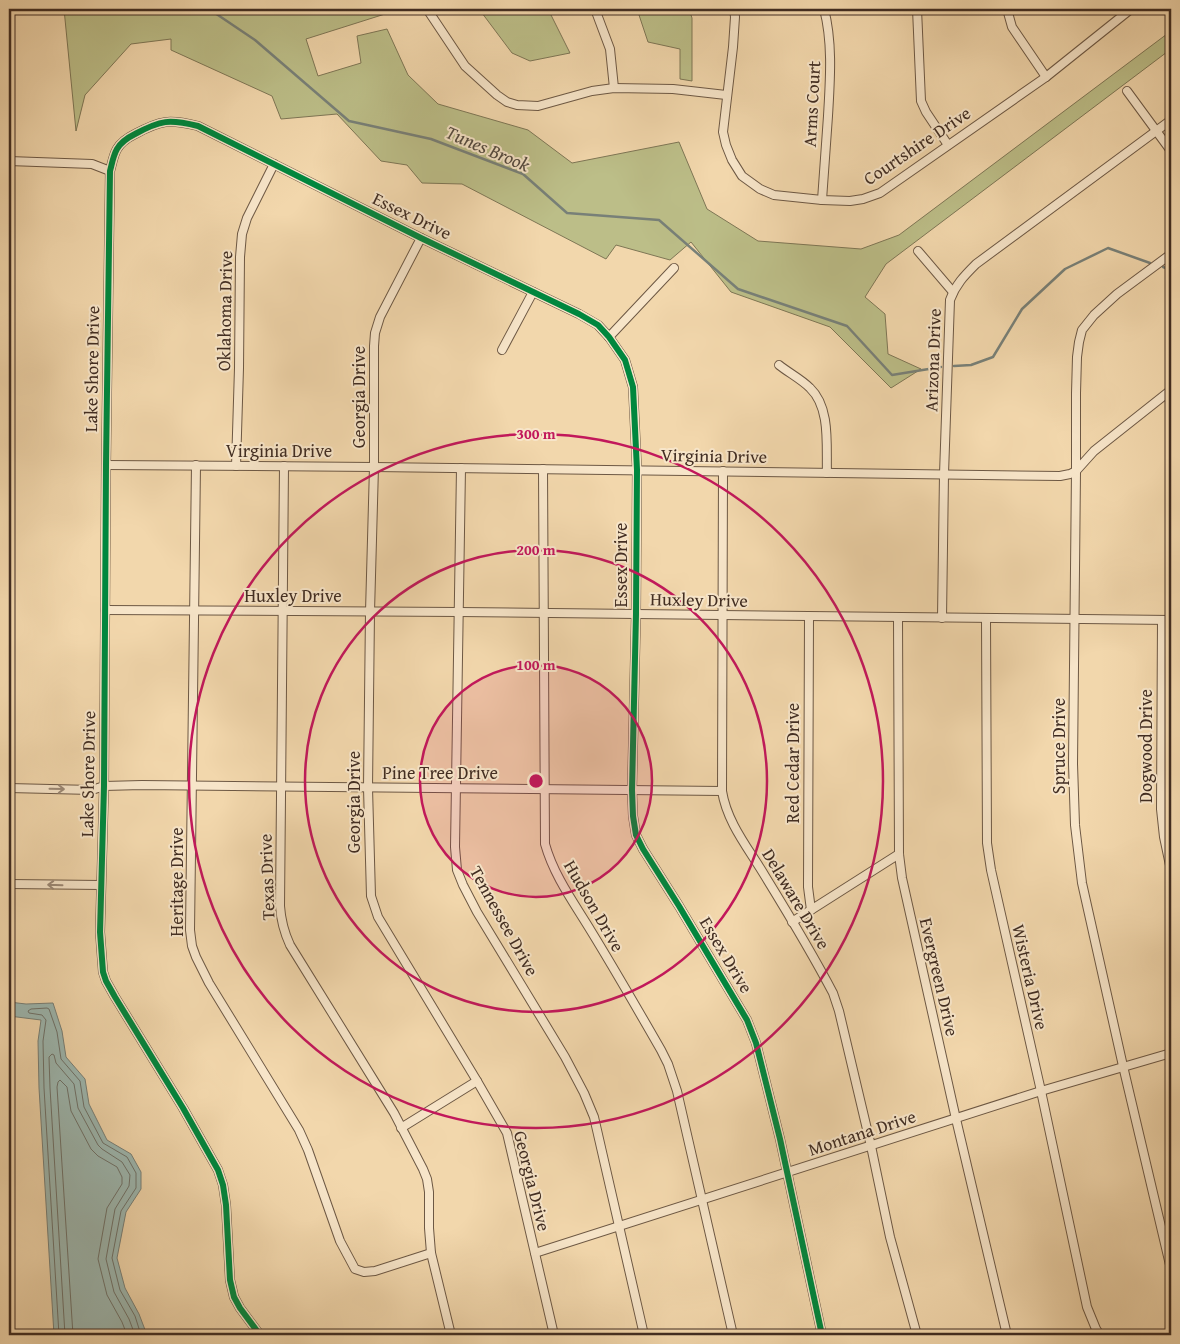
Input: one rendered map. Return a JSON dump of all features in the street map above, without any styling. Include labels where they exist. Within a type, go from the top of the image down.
[{"type":"street","points":[[427,9],[465,66],[497,96],[517,105],[538,106],[592,91],[614,88],[673,89],[726,95]]},
{"type":"street","points":[[595,9],[610,49],[614,88]]},
{"type":"street","name":"Courtshire Drive","points":[[734,9],[733,46],[723,132],[732,160],[742,176],[760,189],[774,195],[850,201],[864,199],[880,193],[1046,77],[1130,9]]},
{"type":"street","name":"Arms Court","points":[[822,200],[830,86],[830,50],[824,9]]},
{"type":"street","points":[[917,9],[921,102],[948,145]]},
{"type":"street","points":[[1007,9],[1012,27],[1046,77]]},
{"type":"street","points":[[1127,91],[1171,151]]},
{"type":"street","name":"Arizona Drive","points":[[942,618],[944,474],[950,300],[953,292],[964,276],[976,264],[1171,120]]},
{"type":"street","name":"Essex Drive","points":[[110,171],[116,150],[123,141],[150,126],[166,122],[179,122],[198,126],[421,238],[579,314],[598,325],[609,336],[626,360],[633,387],[636,470],[636,614],[632,816],[636,835],[643,849],[747,1020],[756,1042],[780,1139],[822,1335]]},
{"type":"street","points":[[9,162],[92,164],[110,171]]},
{"type":"street","name":"Oklahoma Drive","points":[[236,466],[242,234],[247,218],[274,164]]},
{"type":"street","name":"Lake Shore Drive","points":[[110,171],[104,786],[100,932],[103,972],[106,981],[218,1170],[223,1185],[226,1205],[230,1280],[234,1297],[260,1335]]},
{"type":"street","name":"Georgia Drive","points":[[421,238],[380,317],[374,346],[374,467],[368,788],[371,896],[383,926],[507,1133],[554,1335]]},
{"type":"street","points":[[918,251],[953,292]]},
{"type":"street","name":"Spruce Drive","points":[[1171,254],[1117,294],[1094,315],[1082,330],[1079,342],[1077,357],[1073,764],[1077,850],[1082,883],[1171,1269]]},
{"type":"street","points":[[609,336],[674,268]]},
{"type":"street","points":[[502,350],[533,292]]},
{"type":"street","points":[[779,365],[809,388],[818,398],[825,423],[827,473]]},
{"type":"street","points":[[1076,471],[1094,452],[1171,390]]},
{"type":"street","name":"Virginia Drive","points":[[106,465],[1060,476],[1076,471]]},
{"type":"street","name":"Heritage Drive","points":[[196,465],[191,786],[190,930],[192,946],[209,983],[299,1130],[308,1150],[340,1241],[355,1269],[364,1272],[375,1271],[431,1253]]},
{"type":"street","name":"Texas Drive","points":[[284,466],[280,787],[280,906],[284,933],[394,1113],[423,1169],[429,1192],[431,1253],[451,1335]]},
{"type":"street","name":"Tennessee Drive","points":[[461,468],[455,848],[457,870],[477,912],[565,1057],[584,1092],[594,1117],[644,1335]]},
{"type":"street","name":"Hudson Drive","points":[[543,469],[545,844],[557,874],[668,1064],[677,1091],[733,1335]]},
{"type":"street","name":"Delaware Drive","points":[[723,471],[722,791],[727,813],[834,993],[840,1011],[871,1146],[890,1237],[916,1335]]},
{"type":"street","name":"Huxley Drive","points":[[105,610],[1171,620]]},
{"type":"street","name":"Red Cedar Drive","points":[[809,617],[808,887],[811,910]]},
{"type":"street","name":"Evergreen Drive","points":[[898,618],[899,854],[902,878],[1007,1335]]},
{"type":"street","name":"Wisteria Drive","points":[[986,619],[987,843],[991,870],[1087,1307],[1100,1335]]},
{"type":"street","name":"Dogwood Drive","points":[[1162,620],[1161,809],[1164,837],[1171,870]]},
{"type":"street","name":"Pine Tree Drive","points":[[9,788],[92,790],[104,786],[191,786],[722,791]]},
{"type":"street","points":[[792,922],[899,854]]},
{"type":"street","points":[[9,884],[101,885]]},
{"type":"street","name":"Montana Drive","points":[[535,1253],[1041,1091],[1171,1053]]},
{"type":"street","points":[[401,1128],[477,1081]]},
{"type":"green space","points":[[64,9],[384,9],[385,14],[306,39],[318,76],[361,63],[357,36],[387,29],[408,75],[438,104],[528,130],[572,163],[679,142],[707,209],[758,241],[861,249],[899,235],[1171,31],[1171,49],[886,264],[865,297],[885,314],[888,354],[921,369],[891,388],[830,327],[731,292],[691,242],[670,260],[616,245],[606,259],[462,184],[422,183],[407,165],[381,161],[337,114],[281,119],[272,96],[171,50],[171,39],[131,44],[85,95],[76,131]]},
{"type":"green space","points":[[479,9],[548,9],[570,53],[530,61],[512,53]]},
{"type":"green space","points":[[637,9],[689,9],[692,18],[692,81],[680,79],[680,49],[648,42]]},
{"type":"water","points":[[9,1002],[26,1004],[53,1003],[62,1031],[66,1057],[85,1079],[89,1104],[107,1140],[131,1154],[141,1172],[141,1189],[126,1212],[117,1258],[125,1288],[139,1314],[147,1335],[54,1335],[39,1088],[38,1041],[41,1020],[9,1016]]},
{"type":"waterway","name":"Tunes Brook","points":[[209,9],[255,40],[349,121],[431,139],[523,174],[567,213],[659,220],[738,289],[847,326],[892,375],[941,367]]},
{"type":"waterway","name":"Tunes Brook","points":[[954,366],[971,365],[993,357],[1022,309],[1065,269],[1108,248],[1150,263]]},
{"type":"waterway","name":"Tunes Brook","points":[[1163,267],[1171,270]]},
{"type":"cycle path","points":[[260,1335],[234,1297],[230,1280],[226,1205],[223,1185],[218,1170],[183,1108],[115,997],[103,972],[100,932],[104,786],[110,171],[116,152],[122,142],[144,129],[165,122],[180,122],[198,126],[421,238],[579,314],[598,325],[625,360],[633,387],[637,470],[632,790],[636,835],[747,1020],[756,1043],[780,1139],[822,1335]]}]
